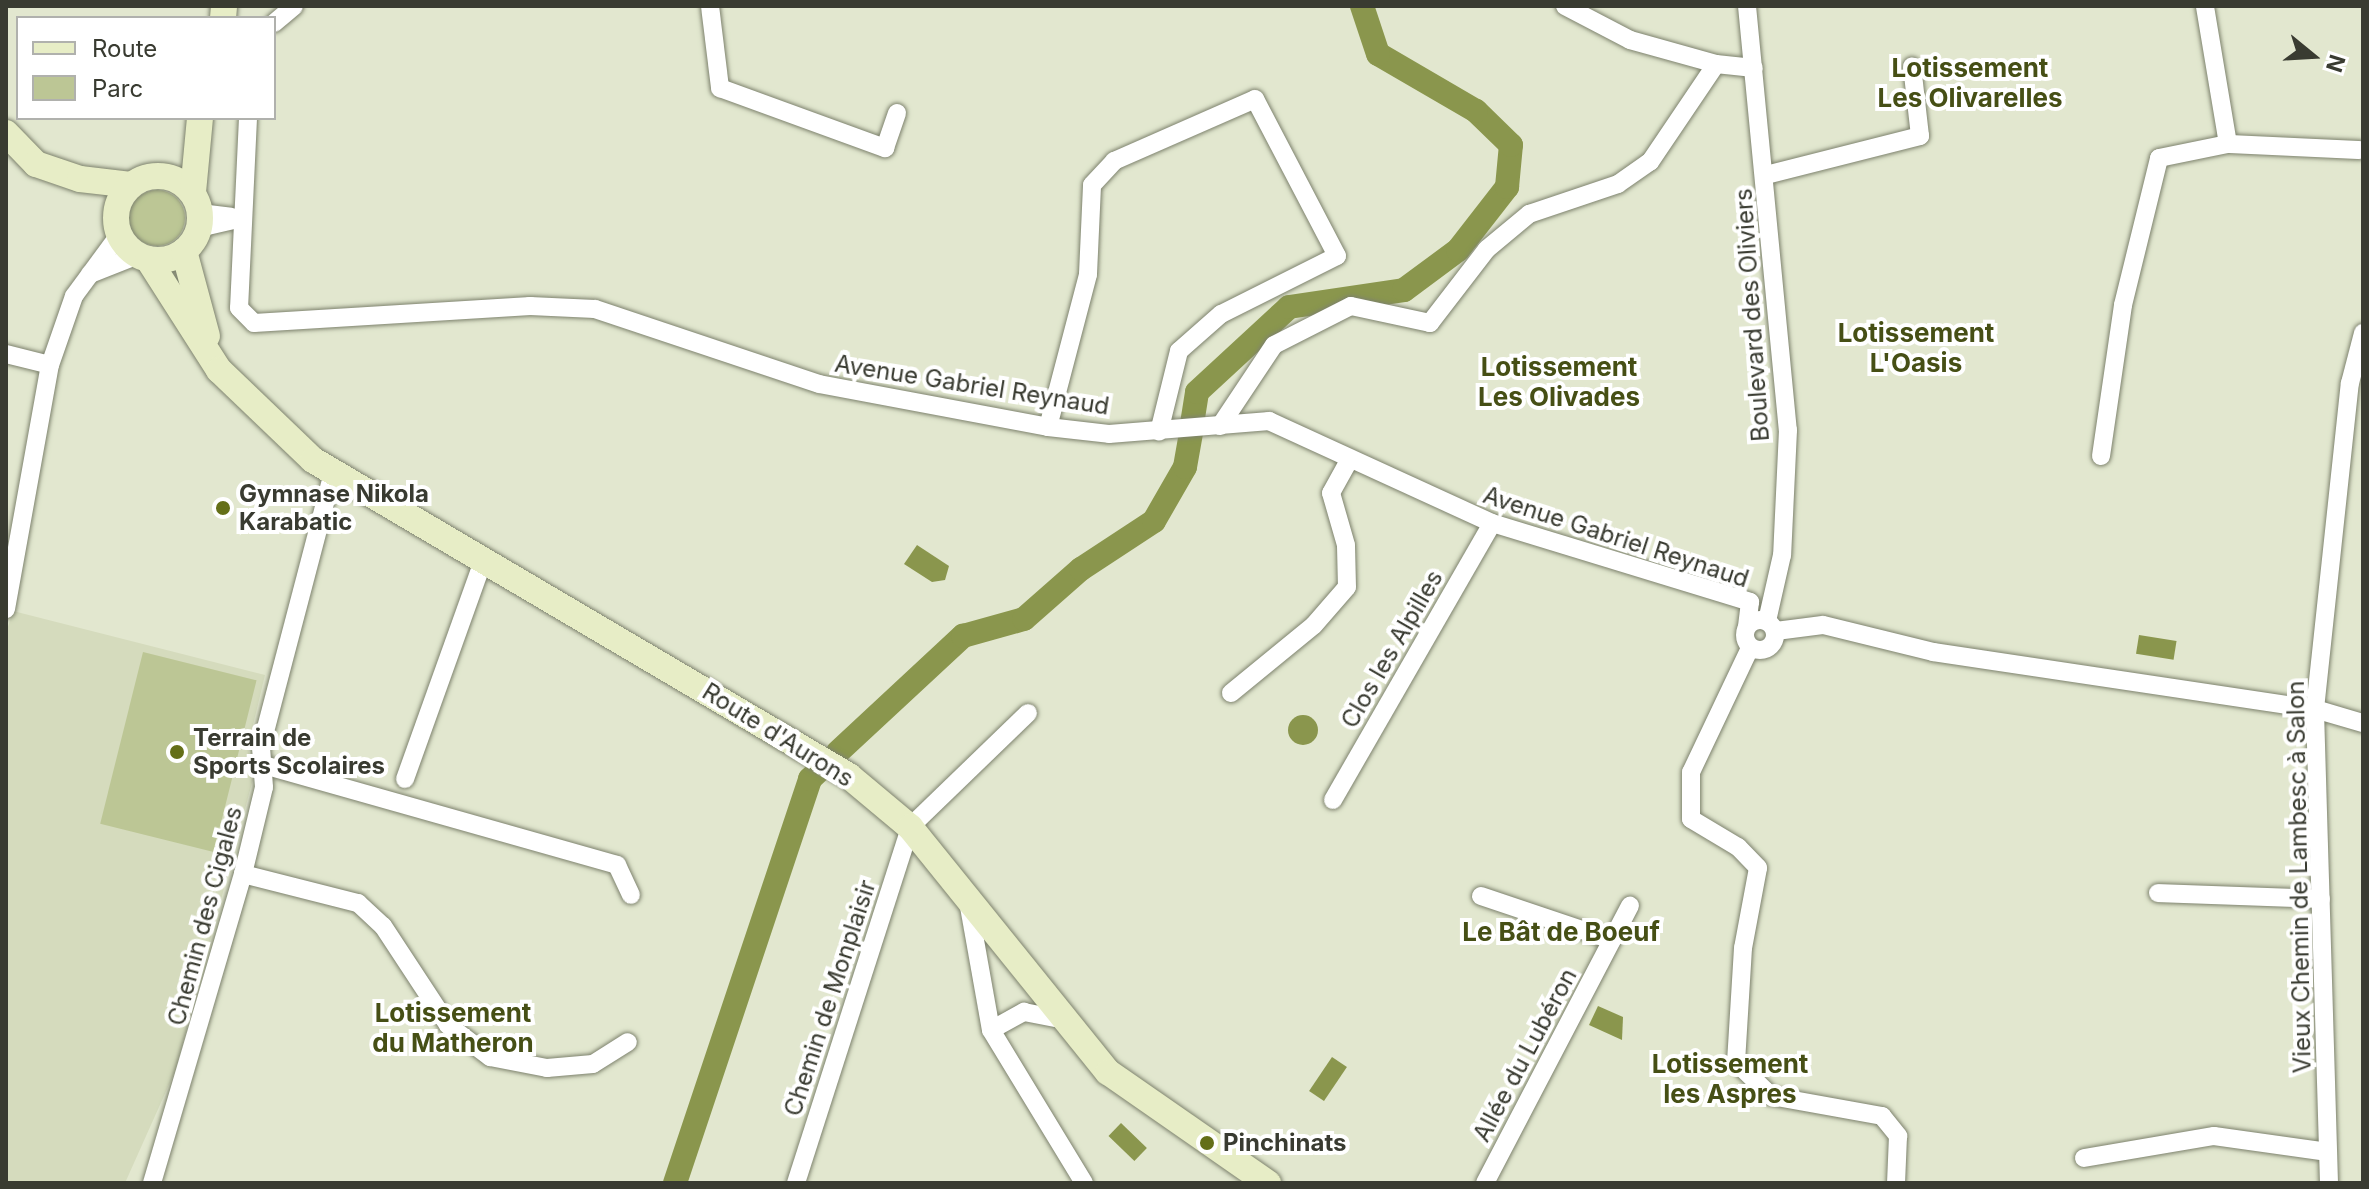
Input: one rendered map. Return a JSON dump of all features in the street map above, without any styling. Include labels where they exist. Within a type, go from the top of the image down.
[{"type":"street","points":[[276,21],[294,6]]},
{"type":"street","points":[[710,6],[720,88],[885,148],[897,113]]},
{"type":"street","points":[[1565,6],[1630,40],[1716,64],[1754,68]]},
{"type":"street","name":"Boulevard des Oliviers","points":[[1747,6],[1766,175],[1788,430],[1782,555],[1772,626]]},
{"type":"street","points":[[2205,6],[2228,144]]},
{"type":"street","points":[[1220,426],[1274,345],[1322,316],[1351,306],[1430,323],[1487,249],[1529,214],[1618,184],[1650,162],[1716,64]]},
{"type":"street","points":[[1766,175],[1920,136],[1912,66]]},
{"type":"street","points":[[1048,427],[1088,274],[1092,185],[1114,161],[1255,99],[1337,256],[1221,314],[1179,351],[1159,432]]},
{"type":"street","points":[[6,133],[36,164],[80,179],[131,185],[159,176],[199,120]]},
{"type":"street","points":[[200,120],[197,211],[184,251],[219,370]]},
{"type":"street","name":"Avenue Gabriel Reynaud","points":[[248,120],[238,219],[239,308],[254,323],[530,306],[595,309],[819,384],[1048,427],[1159,432],[1269,421],[1348,462],[1492,523],[1750,602],[1747,626]]},
{"type":"street","points":[[2101,456],[2123,305],[2159,158],[2228,144],[2360,150]]},
{"type":"street","points":[[159,176],[197,211],[238,219]]},
{"type":"street","points":[[80,179],[143,257]]},
{"type":"street","points":[[6,609],[50,365],[74,296],[117,226],[131,185]]},
{"type":"street","points":[[90,274],[143,257],[184,251]]},
{"type":"street","name":"Route d'Aurons","points":[[143,257],[219,370],[333,472],[484,558],[849,776],[910,827],[1108,1072],[1268,1183]]},
{"type":"street","name":"Vieux Chemin de Lambesc à Salon","points":[[2329,1183],[2315,709],[2363,333]]},
{"type":"street","points":[[6,354],[50,365]]},
{"type":"street","points":[[1231,693],[1314,625],[1347,587],[1346,545],[1331,493],[1348,462]]},
{"type":"street","name":"Chemin des Cigales","points":[[152,1183],[243,874],[264,765],[261,747],[333,472]]},
{"type":"street","name":"Clos les Alpilles","points":[[1333,800],[1492,523]]},
{"type":"street","points":[[405,779],[484,558]]},
{"type":"street","points":[[1896,1183],[1898,1136],[1882,1116],[1771,1096],[1736,1062],[1743,948],[1758,868],[1738,847],[1691,819],[1691,772],[1750,648],[1747,626],[1823,625],[1933,652],[2315,709],[2363,723]]},
{"type":"street","points":[[1750,648],[1769,649],[1772,626]]},
{"type":"street","points":[[910,827],[1028,713]]},
{"type":"street","points":[[264,765],[617,865],[631,895]]},
{"type":"street","name":"Chemin de Monplaisir","points":[[796,1183],[910,827]]},
{"type":"street","points":[[243,874],[358,903],[383,926],[448,1025],[490,1057],[547,1068],[593,1064],[628,1042]]},
{"type":"street","points":[[2158,893],[2321,899]]},
{"type":"street","points":[[1481,896],[1612,940]]},
{"type":"street","points":[[968,901],[991,1030],[1084,1183]]},
{"type":"street","name":"Allée du Lubéron","points":[[1485,1183],[1630,906]]},
{"type":"street","points":[[991,1030],[1024,1012],[1069,1022]]},
{"type":"street","points":[[2084,1158],[2214,1136],[2328,1152]]},
{"type":"shaded area","points":[[917,545],[949,566],[945,580],[932,582],[904,564]]},
{"type":"shaded area","points":[[13,611],[265,675],[248,746],[253,779],[176,1069],[125,1183],[6,1183],[6,633]]},
{"type":"shaded area","points":[[2139,635],[2177,641],[2174,660],[2136,654]]},
{"type":"shaded area","points":[[1303,715],[1314,719],[1318,730],[1314,741],[1303,745],[1292,741],[1288,730],[1292,719]]},
{"type":"shaded area","points":[[1598,1006],[1623,1017],[1622,1040],[1589,1025]]},
{"type":"shaded area","points":[[1332,1057],[1347,1067],[1324,1101],[1309,1091]]},
{"type":"shaded area","points":[[1121,1123],[1147,1148],[1134,1161],[1108,1136]]},
{"type":"green space","points":[[157,190],[177,198],[185,218],[177,238],[157,246],[137,238],[129,218],[137,198]]},
{"type":"green space","name":"Terrain de Sports Scolaires","points":[[143,652],[257,680],[214,852],[100,824]]},
{"type":"waterway","points":[[1192,424],[1197,392],[1289,307],[1404,290],[1458,250],[1507,187],[1511,145],[1476,111],[1378,54],[1362,6]]},
{"type":"waterway","points":[[838,752],[963,636],[1024,619],[1081,569],[1154,521],[1185,467],[1191,432]]},
{"type":"waterway","points":[[675,1183],[810,779],[822,768]]},
{"type":"place","name":"Gymnase Nikola Karabatic","points":[[223,508]]},
{"type":"place","name":"Terrain de Sports Scolaires","points":[[177,752]]},
{"type":"place","name":"Pinchinats","points":[[1207,1143]]},
{"type":"district","name":"Lotissement Les Olivarelles","points":[[1970,83]]},
{"type":"district","name":"Lotissement L'Oasis","points":[[1916,348]]},
{"type":"district","name":"Lotissement Les Olivades","points":[[1559,382]]},
{"type":"district","name":"Le Bât de Boeuf","points":[[1561,932]]},
{"type":"district","name":"Lotissement du Matheron","points":[[453,1028]]},
{"type":"district","name":"Lotissement les Aspres","points":[[1730,1079]]}]
